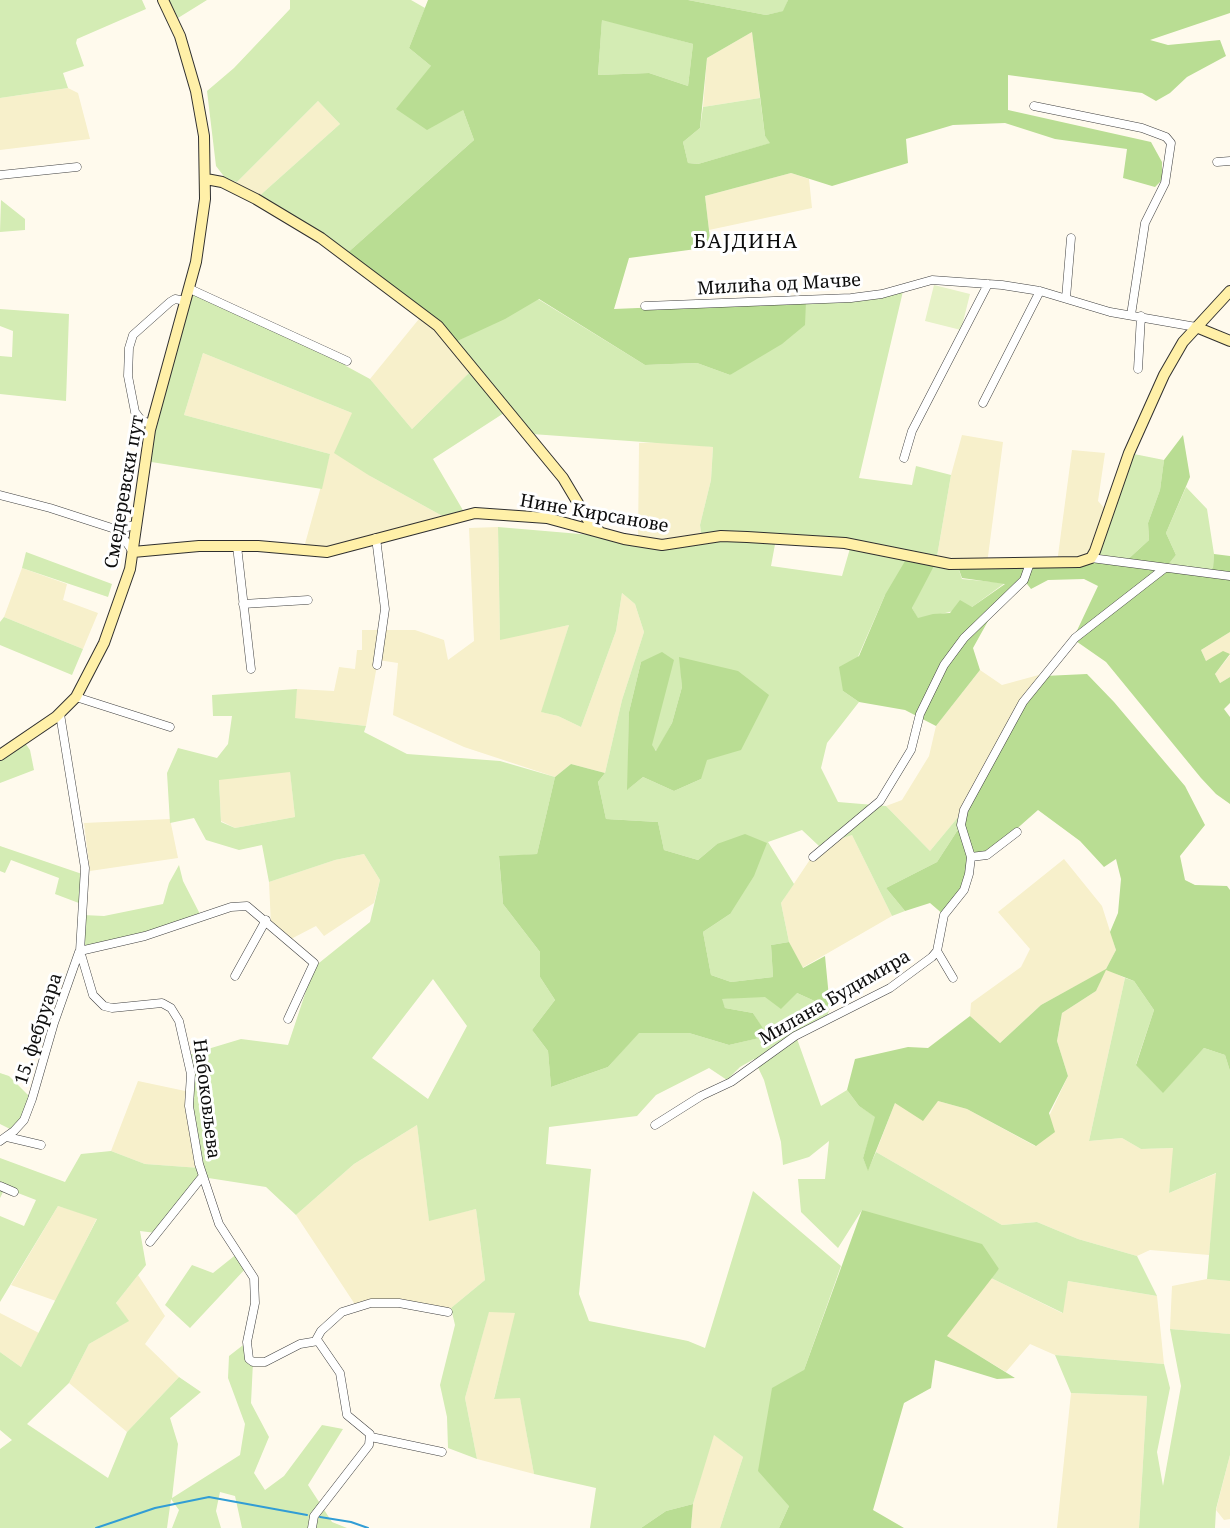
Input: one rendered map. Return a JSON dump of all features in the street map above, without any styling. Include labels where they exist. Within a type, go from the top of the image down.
[{"type":"street","name":"Смедеревски пут","points":[[0,755],[60,714],[76,697],[88,677],[121,601],[133,552],[152,425],[190,289],[202,226],[206,179],[204,136],[196,91],[180,36],[163,0]]},
{"type":"street","points":[[1034,106],[1142,128],[1166,136],[1171,143],[1165,183],[1145,223],[1131,315]]},
{"type":"street","points":[[1217,162],[1230,161]]},
{"type":"street","points":[[0,175],[77,167]]},
{"type":"street","points":[[206,179],[222,182],[248,194],[312,233],[438,327],[563,478],[588,520],[604,534]]},
{"type":"street","points":[[1066,298],[1071,238]]},
{"type":"street","name":"Милића од Мачве","points":[[645,306],[851,298],[882,294],[927,281],[988,284],[1040,291],[1131,315],[1196,327]]},
{"type":"street","points":[[904,458],[912,431],[988,284]]},
{"type":"street","points":[[190,289],[347,361]]},
{"type":"street","points":[[983,403],[1040,291]]},
{"type":"street","points":[[1091,558],[1149,405],[1173,359],[1196,327],[1230,291]]},
{"type":"street","points":[[152,425],[141,420],[135,412],[128,376],[129,348],[133,335],[171,302],[175,299],[186,301]]},
{"type":"street","points":[[1138,369],[1141,316]]},
{"type":"street","points":[[1196,327],[1230,340]]},
{"type":"street","points":[[0,495],[118,530],[137,524]]},
{"type":"street","name":"Нине Кирсанове","points":[[133,552],[237,546],[321,552],[476,513],[547,518],[604,534],[662,545],[721,536],[826,541],[936,562],[1030,564],[1080,562],[1091,558],[1230,576]]},
{"type":"street","points":[[118,530],[133,552]]},
{"type":"street","points":[[376,538],[384,609],[377,665]]},
{"type":"street","points":[[237,546],[251,669]]},
{"type":"street","points":[[813,857],[880,801],[911,750],[917,735],[920,714],[944,665],[984,617],[1024,580],[1030,564]]},
{"type":"street","name":"Милана Будимира","points":[[655,1125],[701,1096],[731,1082],[795,1036],[890,988],[916,970],[937,951],[944,915],[964,890],[971,857],[961,825],[964,810],[1023,702],[1075,638],[1165,568]]},
{"type":"street","points":[[243,604],[308,600]]},
{"type":"street","points":[[76,697],[170,727]]},
{"type":"street","name":"Набоковљева","points":[[60,714],[85,868],[80,951],[93,995],[104,1006],[112,1008],[157,1002],[167,1005],[176,1014],[191,1074],[191,1123],[202,1177],[225,1237],[254,1278],[255,1303],[247,1342],[249,1359],[254,1362],[265,1362],[300,1344],[316,1340]]},
{"type":"street","points":[[971,857],[987,855],[1017,832]]},
{"type":"street","points":[[80,951],[145,936],[238,906],[252,908],[314,963],[288,1019]]},
{"type":"street","points":[[235,976],[266,920]]},
{"type":"street","name":"15. фебруара","points":[[4,1139],[24,1120],[54,1023],[80,951]]},
{"type":"street","name":"Милана Будимира","points":[[937,951],[953,978]]},
{"type":"street","points":[[4,1139],[40,1145]]},
{"type":"street","points":[[150,1242],[202,1177]]},
{"type":"street","points":[[0,1186],[14,1192]]},
{"type":"street","points":[[312,1528],[314,1516],[369,1445],[370,1437],[367,1430],[347,1416],[340,1373],[334,1361],[316,1340],[342,1312],[371,1302],[399,1303],[448,1312]]},
{"type":"street","points":[[370,1437],[442,1452]]},
{"type":"shaded area","points":[[752,32],[760,98],[703,107],[707,58]]},
{"type":"shaded area","points":[[68,88],[78,93],[90,139],[0,150],[0,98]]},
{"type":"shaded area","points":[[318,101],[340,124],[256,199],[222,182],[237,182]]},
{"type":"shaded area","points":[[791,173],[809,179],[812,208],[709,230],[705,196]]},
{"type":"shaded area","points":[[423,314],[474,368],[412,429],[370,379]]},
{"type":"shaded area","points":[[203,353],[352,413],[370,476],[446,518],[341,549],[303,551],[330,454],[184,415]]},
{"type":"shaded area","points":[[962,435],[1003,442],[987,564],[936,562],[951,475]]},
{"type":"shaded area","points":[[665,442],[713,447],[711,480],[700,525],[702,539],[638,541],[639,443]]},
{"type":"shaded area","points":[[1072,450],[1105,453],[1098,501],[1107,511],[1091,558],[1057,563]]},
{"type":"shaded area","points":[[498,527],[500,639],[569,625],[542,712],[558,716],[581,727],[616,631],[622,593],[635,604],[644,632],[622,700],[605,773],[571,764],[555,777],[464,747],[393,715],[398,663],[378,660],[366,726],[294,718],[297,689],[334,691],[339,667],[355,669],[357,650],[362,650],[362,630],[415,630],[444,640],[448,660],[474,641],[469,528]]},
{"type":"shaded area","points":[[22,568],[67,584],[63,600],[98,613],[83,649],[4,617]]},
{"type":"shaded area","points":[[1230,632],[1230,654],[1206,661],[1201,650]]},
{"type":"shaded area","points":[[1230,655],[1230,677],[1220,683],[1215,674]]},
{"type":"shaded area","points":[[980,670],[1002,685],[1046,673],[964,810],[930,851],[886,806],[902,800],[929,756],[936,726]]},
{"type":"shaded area","points":[[290,771],[295,817],[235,828],[221,821],[219,779]]},
{"type":"shaded area","points":[[170,819],[178,858],[90,871],[84,823]]},
{"type":"shaded area","points":[[852,835],[892,916],[802,968],[789,942],[781,903],[819,846]]},
{"type":"shaded area","points":[[364,854],[380,880],[374,903],[324,936],[316,926],[289,940],[271,925],[269,882],[335,860]]},
{"type":"shaded area","points":[[1064,859],[1102,906],[1116,950],[1106,969],[1125,978],[1089,1141],[1122,1138],[1141,1149],[1174,1148],[1169,1193],[1217,1173],[1209,1255],[1150,1250],[1137,1256],[1078,1239],[1037,1222],[1002,1225],[876,1152],[895,1103],[938,1101],[967,1109],[1035,1146],[1068,1076],[1057,1041],[1062,1013],[1096,991],[1105,970],[1041,1005],[1000,1043],[970,1016],[971,1003],[1021,967],[1030,949],[998,912]]},
{"type":"shaded area","points":[[138,1081],[190,1092],[200,1168],[145,1164],[111,1151]]},
{"type":"shaded area","points":[[417,1125],[429,1220],[476,1209],[485,1280],[451,1308],[356,1306],[296,1215],[354,1164]]},
{"type":"shaded area","points":[[58,1206],[97,1218],[56,1301],[11,1285]]},
{"type":"shaded area","points":[[138,1275],[165,1316],[145,1344],[179,1377],[127,1432],[69,1383],[89,1344],[128,1321],[116,1303]]},
{"type":"shaded area","points":[[991,1278],[1062,1313],[1068,1281],[1157,1296],[1164,1364],[1055,1355],[1030,1344],[1006,1372],[946,1336]]},
{"type":"shaded area","points":[[1207,1279],[1230,1281],[1230,1334],[1170,1329],[1172,1286]]},
{"type":"shaded area","points":[[489,1311],[516,1313],[494,1398],[520,1397],[534,1474],[477,1459],[465,1398]]},
{"type":"shaded area","points":[[0,1313],[39,1333],[21,1367],[0,1352]]},
{"type":"shaded area","points":[[1071,1393],[1147,1396],[1139,1528],[1057,1528]]},
{"type":"shaded area","points":[[713,1434],[743,1457],[720,1528],[691,1528],[693,1504]]},
{"type":"shaded area","points":[[1230,1455],[1230,1519],[1224,1520],[1216,1510]]},
{"type":"green space","points":[[0,0],[142,0],[146,9],[77,39],[76,43],[84,66],[63,73],[68,88],[0,98]]},
{"type":"green space","points":[[169,0],[207,0],[178,18]]},
{"type":"green space","points":[[290,0],[411,0],[425,8],[409,48],[431,66],[463,110],[474,140],[344,256],[256,199],[340,124],[318,101],[237,182],[226,179],[216,166],[207,91],[234,68],[290,9]]},
{"type":"green space","points":[[428,0],[688,0],[766,15],[783,11],[788,0],[1230,0],[1230,13],[1150,40],[1168,45],[1220,40],[1226,56],[1187,77],[1170,93],[1156,101],[1142,93],[1008,75],[1008,110],[1151,142],[1162,162],[1162,180],[1155,187],[1123,178],[1127,149],[1055,139],[1005,123],[953,125],[906,139],[908,163],[832,186],[791,173],[705,196],[711,247],[629,258],[614,309],[806,301],[805,325],[782,344],[730,375],[697,363],[645,365],[539,299],[505,319],[453,343],[344,256],[474,140],[463,110],[427,130],[396,109],[431,66],[409,48]],"holes":[[[602,20],[693,44],[688,86],[649,73],[598,75]],[[752,32],[765,136],[770,143],[698,164],[688,163],[683,142],[700,128],[707,58]]]},
{"type":"green space","points":[[688,0],[788,0],[784,11],[766,15]]},
{"type":"green space","points":[[602,19],[693,44],[688,86],[649,73],[598,75]]},
{"type":"green space","points":[[760,98],[765,136],[771,143],[698,164],[688,163],[683,142],[700,128],[703,107]]},
{"type":"green space","points":[[1,200],[25,219],[25,230],[0,232]]},
{"type":"green space","points":[[934,285],[970,294],[961,330],[925,321]]},
{"type":"green space","points":[[904,287],[859,478],[912,485],[916,466],[951,475],[936,562],[957,564],[962,579],[1005,583],[972,607],[918,619],[912,608],[921,589],[885,595],[843,691],[859,702],[827,743],[821,768],[838,802],[886,806],[930,851],[964,810],[961,825],[937,862],[886,888],[905,911],[892,916],[852,835],[819,846],[802,830],[768,842],[794,884],[781,903],[789,942],[771,945],[773,977],[731,982],[711,975],[703,932],[730,914],[717,844],[698,860],[664,850],[658,822],[606,819],[598,782],[605,773],[622,700],[644,632],[635,604],[622,593],[616,631],[581,727],[558,716],[541,712],[569,625],[500,640],[498,527],[639,539],[662,545],[702,539],[700,525],[711,480],[713,447],[532,434],[504,413],[433,459],[464,512],[446,518],[370,476],[334,453],[352,413],[203,353],[184,415],[330,454],[322,489],[145,461],[190,289],[347,361],[346,366],[370,379],[412,429],[474,368],[453,343],[538,299],[645,365],[697,363],[730,375],[806,301]],"holes":[[[776,539],[851,545],[842,576],[771,566]],[[680,657],[701,779],[674,791],[643,777],[628,789],[629,712],[641,662],[673,660],[651,746],[657,751],[672,723],[682,687]]]},
{"type":"green space","points":[[0,309],[69,314],[66,401],[0,394],[0,356],[12,357],[13,331],[0,326]]},
{"type":"green space","points":[[1183,435],[1190,477],[1166,533],[1176,555],[1162,572],[1176,570],[1207,573],[1213,568],[1214,554],[1230,556],[1230,632],[1201,650],[1206,661],[1223,651],[1230,654],[1215,674],[1220,683],[1230,677],[1230,703],[1224,709],[1230,717],[1230,804],[1216,794],[1201,778],[1106,662],[1073,639],[1098,586],[1084,579],[1048,580],[1031,589],[1024,580],[998,603],[973,648],[980,670],[936,726],[905,710],[859,702],[843,691],[839,667],[859,656],[885,595],[908,556],[936,562],[912,608],[918,618],[950,613],[960,600],[972,607],[1005,584],[962,578],[957,564],[1087,560],[1125,562],[1149,540],[1148,523],[1160,490],[1164,460]]},
{"type":"green space","points":[[1129,453],[1164,460],[1160,490],[1148,523],[1149,540],[1125,562],[1091,558]]},
{"type":"green space","points":[[1186,487],[1207,509],[1214,554],[1213,569],[1207,573],[1165,568],[1176,555],[1166,533]]},
{"type":"green space","points":[[26,552],[112,584],[108,597],[22,568]]},
{"type":"green space","points":[[4,617],[83,649],[72,675],[0,645],[0,622]]},
{"type":"green space","points":[[662,652],[674,660],[652,745],[656,751],[672,723],[682,687],[679,657],[738,671],[769,695],[741,750],[707,760],[701,779],[674,791],[643,777],[627,790],[629,712],[641,662]]},
{"type":"green space","points":[[1087,674],[1114,702],[1185,786],[1205,825],[1180,856],[1185,880],[1195,885],[1227,886],[1230,890],[1230,1071],[1225,1055],[1204,1048],[1163,1093],[1136,1065],[1154,1010],[1134,981],[1106,970],[1096,991],[1062,1013],[1057,1041],[1068,1076],[1049,1113],[1055,1132],[1036,1146],[967,1109],[938,1101],[923,1121],[895,1103],[868,1171],[863,1158],[875,1117],[859,1106],[847,1090],[855,1059],[908,1047],[928,1048],[970,1016],[1000,1043],[1041,1005],[1106,969],[1116,950],[1110,932],[1118,913],[1121,879],[1116,859],[1104,867],[1080,841],[1038,810],[987,855],[971,857],[964,890],[944,915],[930,903],[905,911],[886,888],[937,862],[961,825],[971,793],[1044,676]]},
{"type":"green space","points":[[297,689],[295,718],[366,726],[364,732],[407,754],[500,761],[555,777],[537,854],[499,857],[503,904],[540,952],[540,977],[555,1000],[532,1030],[548,1051],[551,1087],[608,1067],[638,1033],[689,1033],[729,1045],[767,1036],[753,1013],[725,1008],[721,999],[797,993],[830,1008],[826,1019],[796,1036],[821,1106],[847,1090],[859,1106],[876,1117],[863,1158],[868,1170],[876,1152],[1002,1225],[1037,1222],[1078,1239],[1137,1256],[1157,1296],[1068,1281],[1063,1313],[991,1278],[999,1269],[862,1210],[838,1248],[801,1212],[798,1179],[825,1179],[829,1141],[809,1157],[783,1165],[781,1142],[764,1080],[754,1059],[740,1067],[727,1080],[709,1068],[656,1095],[637,1116],[549,1127],[546,1164],[591,1169],[579,1294],[589,1321],[688,1341],[705,1348],[753,1191],[841,1266],[804,1370],[789,1506],[779,1528],[720,1528],[743,1457],[714,1435],[693,1504],[666,1511],[641,1528],[590,1528],[596,1488],[534,1474],[520,1398],[494,1399],[515,1313],[489,1312],[465,1398],[477,1459],[448,1448],[447,1417],[440,1385],[455,1325],[451,1308],[485,1280],[476,1209],[429,1221],[417,1125],[354,1164],[296,1215],[266,1187],[202,1177],[156,1233],[140,1231],[146,1265],[116,1303],[129,1321],[89,1344],[69,1383],[27,1424],[108,1478],[127,1432],[179,1377],[201,1392],[170,1418],[178,1444],[172,1498],[240,1455],[245,1424],[228,1378],[229,1356],[247,1342],[253,1362],[251,1403],[269,1437],[254,1473],[265,1490],[284,1476],[322,1425],[343,1429],[308,1485],[332,1522],[347,1528],[242,1528],[235,1496],[220,1492],[216,1511],[221,1528],[172,1528],[179,1510],[171,1499],[167,1528],[0,1528],[0,1449],[12,1440],[0,1430],[0,1352],[21,1367],[97,1219],[58,1206],[0,1302],[0,1216],[24,1226],[36,1200],[5,1188],[0,1198],[0,1158],[65,1182],[81,1154],[111,1151],[145,1164],[200,1168],[194,1145],[188,1055],[241,1039],[288,1045],[314,967],[370,922],[380,880],[364,854],[335,860],[269,882],[262,845],[239,850],[206,840],[194,818],[170,823],[167,773],[178,748],[217,758],[228,744],[232,716],[213,716],[212,695]],"holes":[[[290,772],[295,817],[235,828],[221,822],[219,780]],[[433,979],[467,1026],[428,1099],[372,1058]]]},
{"type":"green space","points":[[23,740],[30,750],[34,770],[0,783],[0,755]]},
{"type":"green space","points":[[571,764],[605,773],[598,782],[606,819],[658,822],[664,850],[698,860],[717,844],[745,834],[767,843],[754,876],[730,914],[703,932],[711,975],[731,982],[773,977],[771,945],[789,942],[803,968],[825,956],[830,1008],[797,993],[781,1009],[765,997],[722,999],[725,1008],[753,1013],[768,1036],[729,1045],[689,1033],[639,1033],[608,1067],[551,1087],[548,1051],[532,1030],[555,1000],[540,977],[540,952],[503,904],[499,856],[537,854],[555,777]]},
{"type":"green space","points":[[0,846],[85,875],[84,905],[55,894],[59,878],[11,860],[5,873],[0,871]]},
{"type":"green space","points":[[179,865],[183,881],[202,918],[80,951],[83,915],[104,916],[163,904],[169,883]]},
{"type":"green space","points":[[1125,978],[1134,981],[1154,1010],[1136,1064],[1163,1092],[1204,1048],[1225,1055],[1230,1071],[1230,1281],[1207,1279],[1216,1173],[1169,1193],[1173,1148],[1141,1149],[1122,1138],[1089,1141]]},
{"type":"green space","points":[[0,1073],[9,1076],[32,1099],[14,1131],[0,1124]]},
{"type":"green space","points":[[862,1210],[982,1244],[999,1269],[947,1336],[1015,1378],[997,1379],[935,1360],[931,1388],[904,1403],[873,1510],[904,1528],[779,1528],[789,1506],[758,1471],[772,1388],[804,1370]]},
{"type":"green space","points":[[238,1253],[247,1267],[190,1328],[165,1305],[192,1265],[213,1273]]},
{"type":"green space","points":[[1170,1329],[1230,1334],[1230,1455],[1216,1509],[1215,1528],[1139,1528],[1147,1396],[1071,1393],[1055,1355],[1164,1364],[1170,1388],[1157,1452],[1163,1486],[1181,1386]]},
{"type":"green space","points":[[693,1504],[691,1528],[641,1528],[666,1511]]},
{"type":"waterway","points":[[96,1528],[155,1508],[209,1497],[307,1515]]},
{"type":"waterway","points":[[320,1517],[351,1522],[368,1528]]},
{"type":"district","name":"БАЈДИНА","points":[[746,242]]}]
